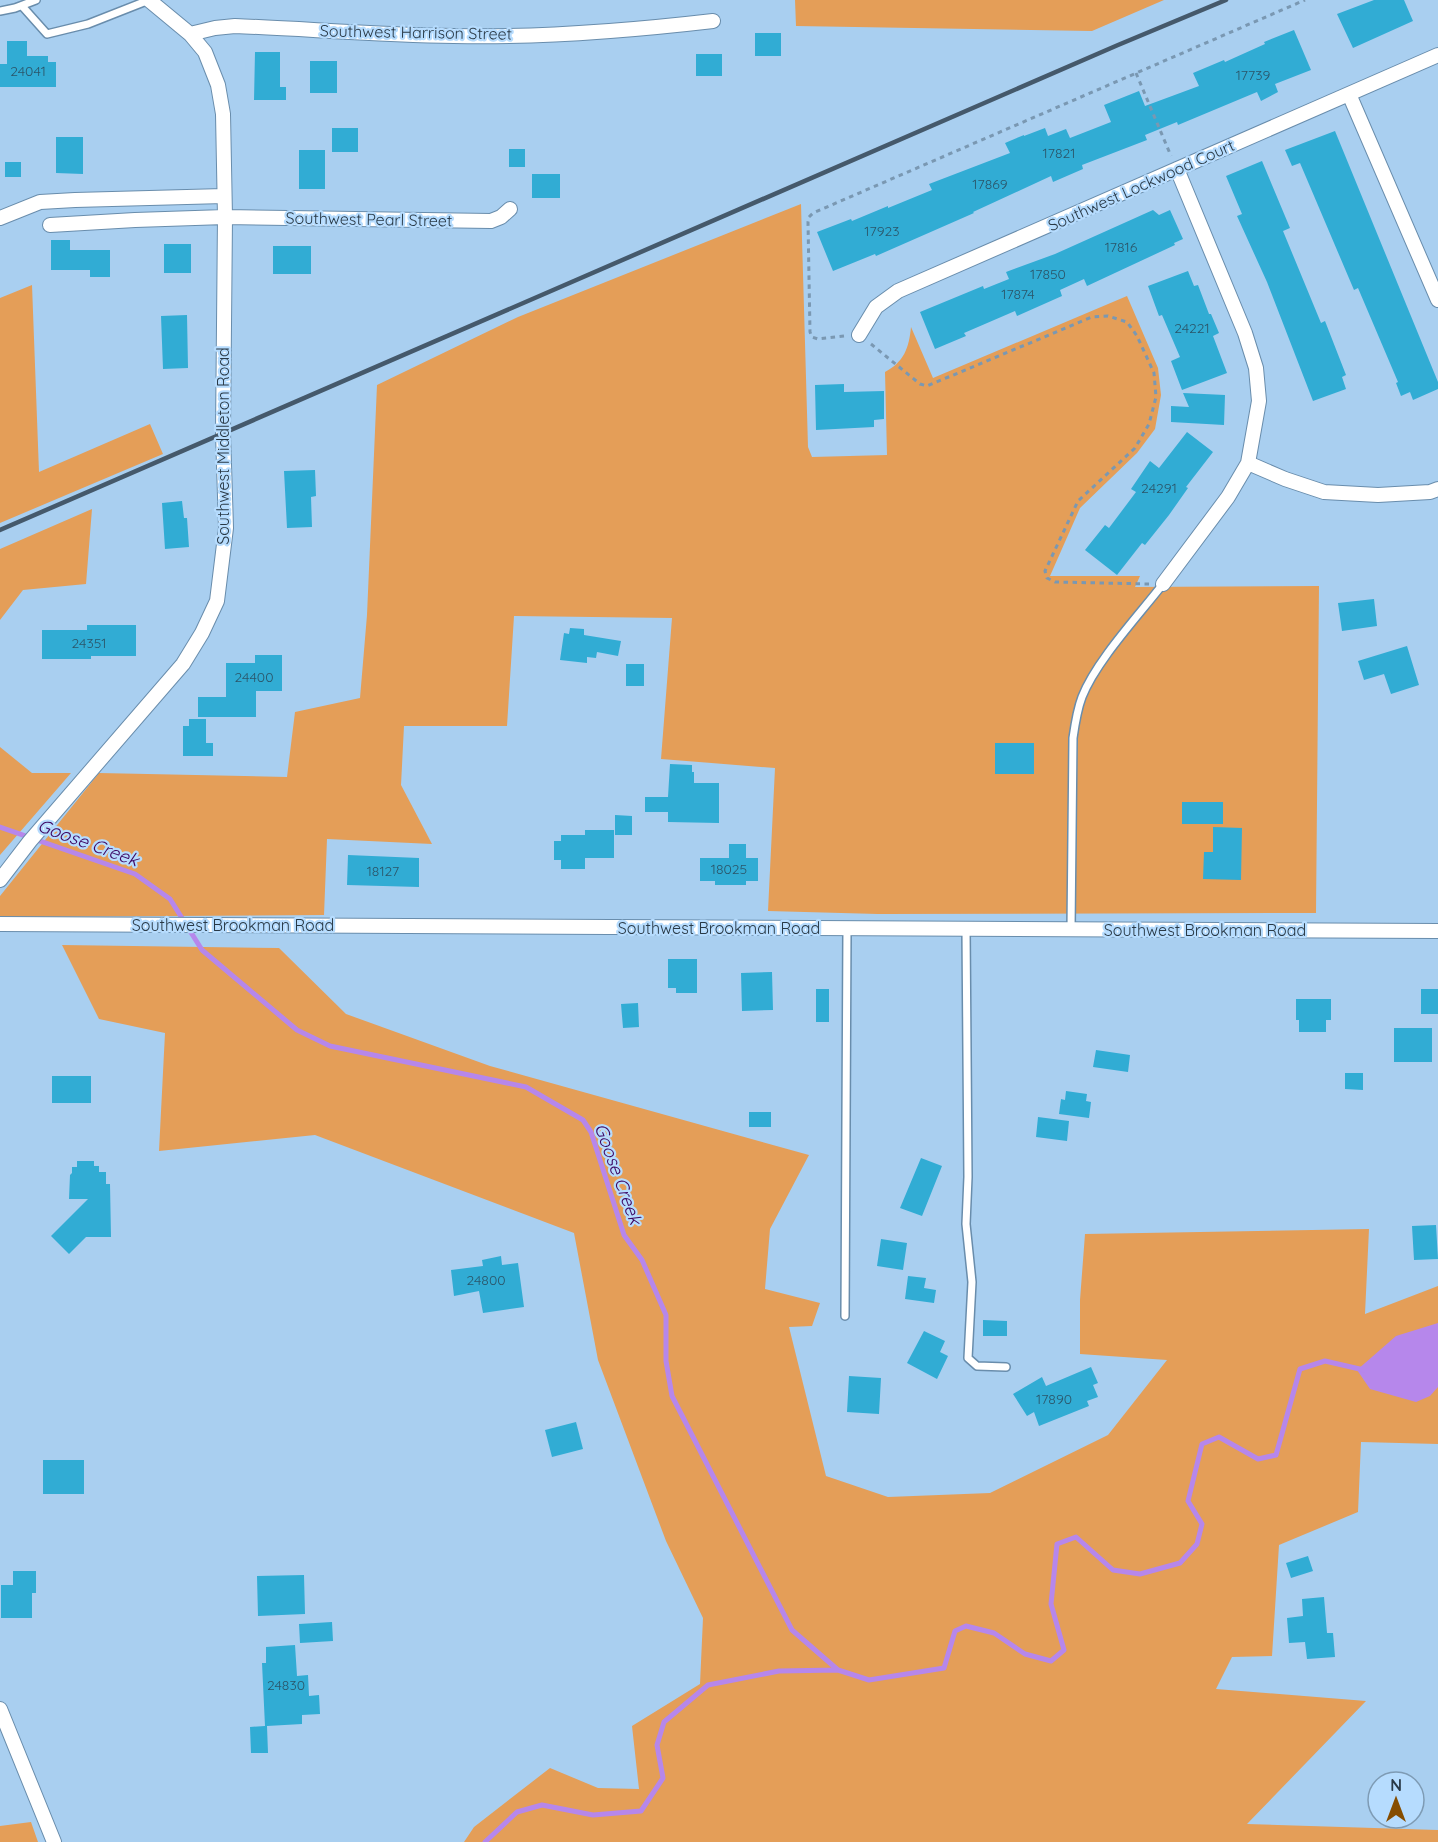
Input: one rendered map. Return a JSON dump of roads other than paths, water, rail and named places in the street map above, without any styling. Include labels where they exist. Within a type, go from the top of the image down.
[{"type":"street","name":"Southwest Middleton Road","points":[[0,880],[30,841],[183,664],[202,633],[217,600],[226,528],[223,433],[225,217],[223,114],[218,85],[205,52],[190,34],[149,0]]},
{"type":"street","name":"Southwest Harrison Street","points":[[190,34],[235,26],[499,36],[643,29],[713,21]]},
{"type":"street","name":"Southwest Lockwood Court","points":[[860,335],[876,307],[898,291],[1438,55]]},
{"type":"street","points":[[1349,94],[1438,300]]},
{"type":"street","points":[[1163,584],[1228,497],[1248,463],[1259,401],[1256,368],[1245,333],[1177,169]]},
{"type":"street","points":[[0,218],[40,202],[224,196]]},
{"type":"street","name":"Southwest Pearl Street","points":[[50,225],[225,217],[491,221],[501,217],[510,209]]},
{"type":"street","points":[[1248,463],[1324,492],[1378,495],[1430,492],[1438,489]]},
{"type":"street","name":"Southwest Brookman Road","points":[[0,924],[1438,931]]},
{"type":"street","points":[[0,1709],[54,1842]]},
{"type":"lane","points":[[0,11],[36,0]]},
{"type":"lane","points":[[22,6],[47,34],[88,24],[149,0]]},
{"type":"lane","points":[[1071,930],[1072,738],[1076,717],[1096,670],[1163,584]]},
{"type":"lane","points":[[845,1316],[847,928]]},
{"type":"lane","points":[[966,929],[968,1177],[966,1224],[972,1282],[968,1358],[977,1366],[1006,1367]]},
{"type":"waterway","name":"Goose Creek","points":[[0,827],[135,874],[170,899],[202,950],[297,1030],[330,1046],[526,1087],[583,1120],[591,1132],[624,1235],[642,1260],[666,1315],[666,1361],[672,1396],[792,1630],[838,1670]]},
{"type":"waterway","points":[[485,1842],[517,1812],[542,1805],[593,1815],[641,1811],[663,1778],[657,1745],[664,1722],[708,1685],[779,1671],[838,1670],[869,1680],[944,1668],[955,1631],[966,1626],[994,1633],[1025,1654],[1051,1661],[1064,1650],[1051,1604],[1057,1544],[1076,1537],[1113,1570],[1140,1574],[1180,1563],[1197,1544],[1202,1524],[1188,1501],[1202,1444],[1219,1437],[1258,1459],[1276,1455],[1300,1369],[1325,1361],[1364,1370]]},
{"type":"railway","points":[[0,530],[1226,0]]}]
